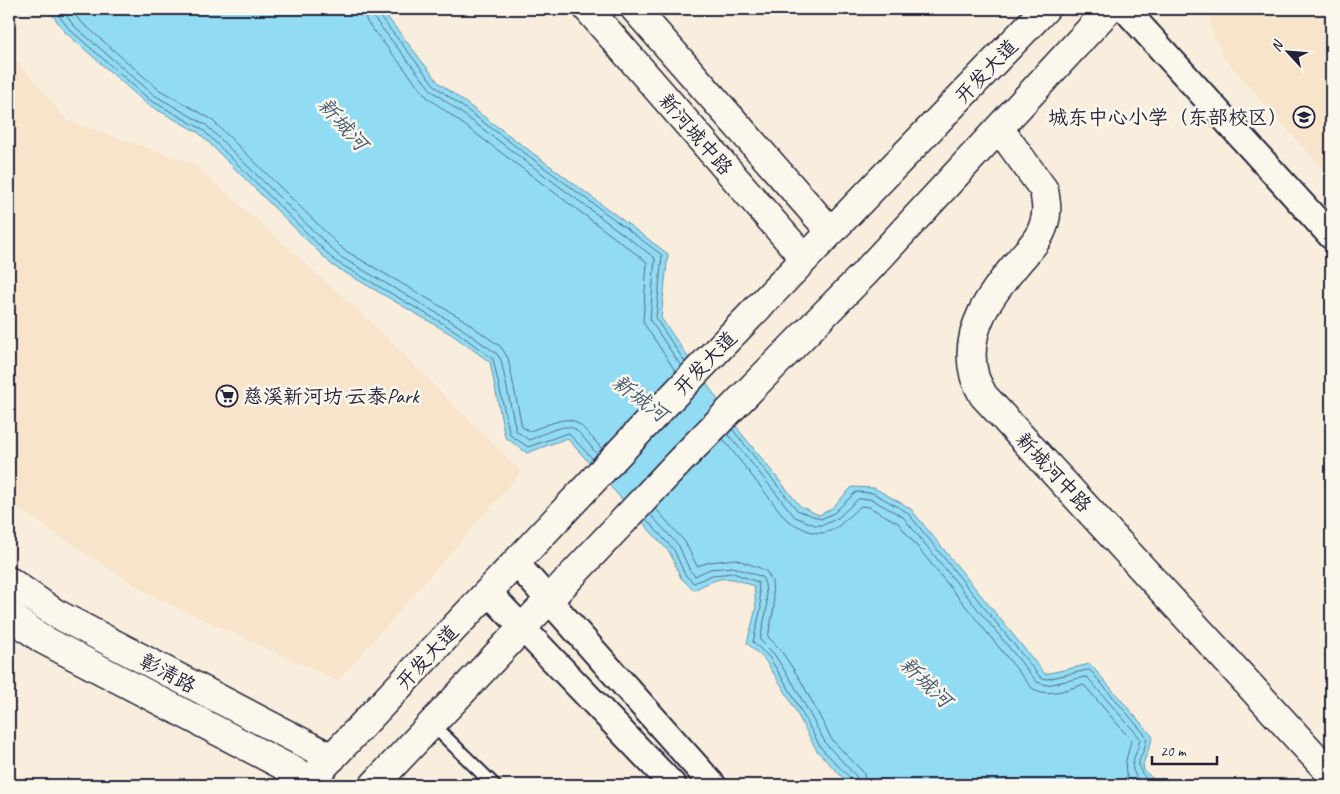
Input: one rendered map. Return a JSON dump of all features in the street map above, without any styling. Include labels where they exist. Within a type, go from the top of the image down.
[{"type":"main road","name":"新河城中路","points":[[588,9],[805,259]]},
{"type":"main road","name":"新河城中路","points":[[635,9],[831,232]]},
{"type":"main road","name":"开发大道","points":[[308,783],[650,420],[1045,9]]},
{"type":"main road","points":[[374,785],[680,461],[864,274],[1110,9]]},
{"type":"main road","name":"新城河中路","points":[[999,128],[1044,190],[1047,214],[1039,236],[1008,273],[981,314],[974,331],[970,353],[974,376],[983,395],[1331,774]]},
{"type":"main road","name":"彰清路","points":[[9,581],[55,613],[332,758]]},
{"type":"main road","name":"彰清路","points":[[9,615],[42,639],[308,783]]},
{"type":"street","points":[[1125,9],[1331,236]]},
{"type":"street","points":[[516,563],[713,785]]},
{"type":"street","points":[[488,592],[673,785]]},
{"type":"lane","points":[[432,724],[494,785]]},
{"type":"shaded area","name":"城东中心小学（东部校区）","points":[[1210,9],[1331,9],[1331,179],[1222,55],[1210,27]]},
{"type":"shaded area","name":"慈溪新河坊·云泰Park","points":[[9,51],[68,121],[194,164],[369,320],[521,472],[338,681],[150,595],[9,503]]},
{"type":"water","name":"新城河","points":[[48,9],[381,9],[439,83],[668,254],[661,318],[741,433],[800,506],[819,515],[831,509],[852,487],[874,488],[910,508],[1045,674],[1090,664],[1153,737],[1143,764],[1144,770],[1159,785],[850,785],[817,751],[785,691],[765,660],[747,643],[756,608],[754,586],[737,580],[724,579],[711,582],[694,590],[681,578],[670,553],[567,438],[527,453],[505,437],[490,362],[451,334],[332,265],[199,133],[147,104],[65,32]]},
{"type":"place","name":"城东中心小学（东部校区）","points":[[1304,117]]},
{"type":"place","name":"慈溪新河坊·云泰Park","points":[[227,396]]}]
